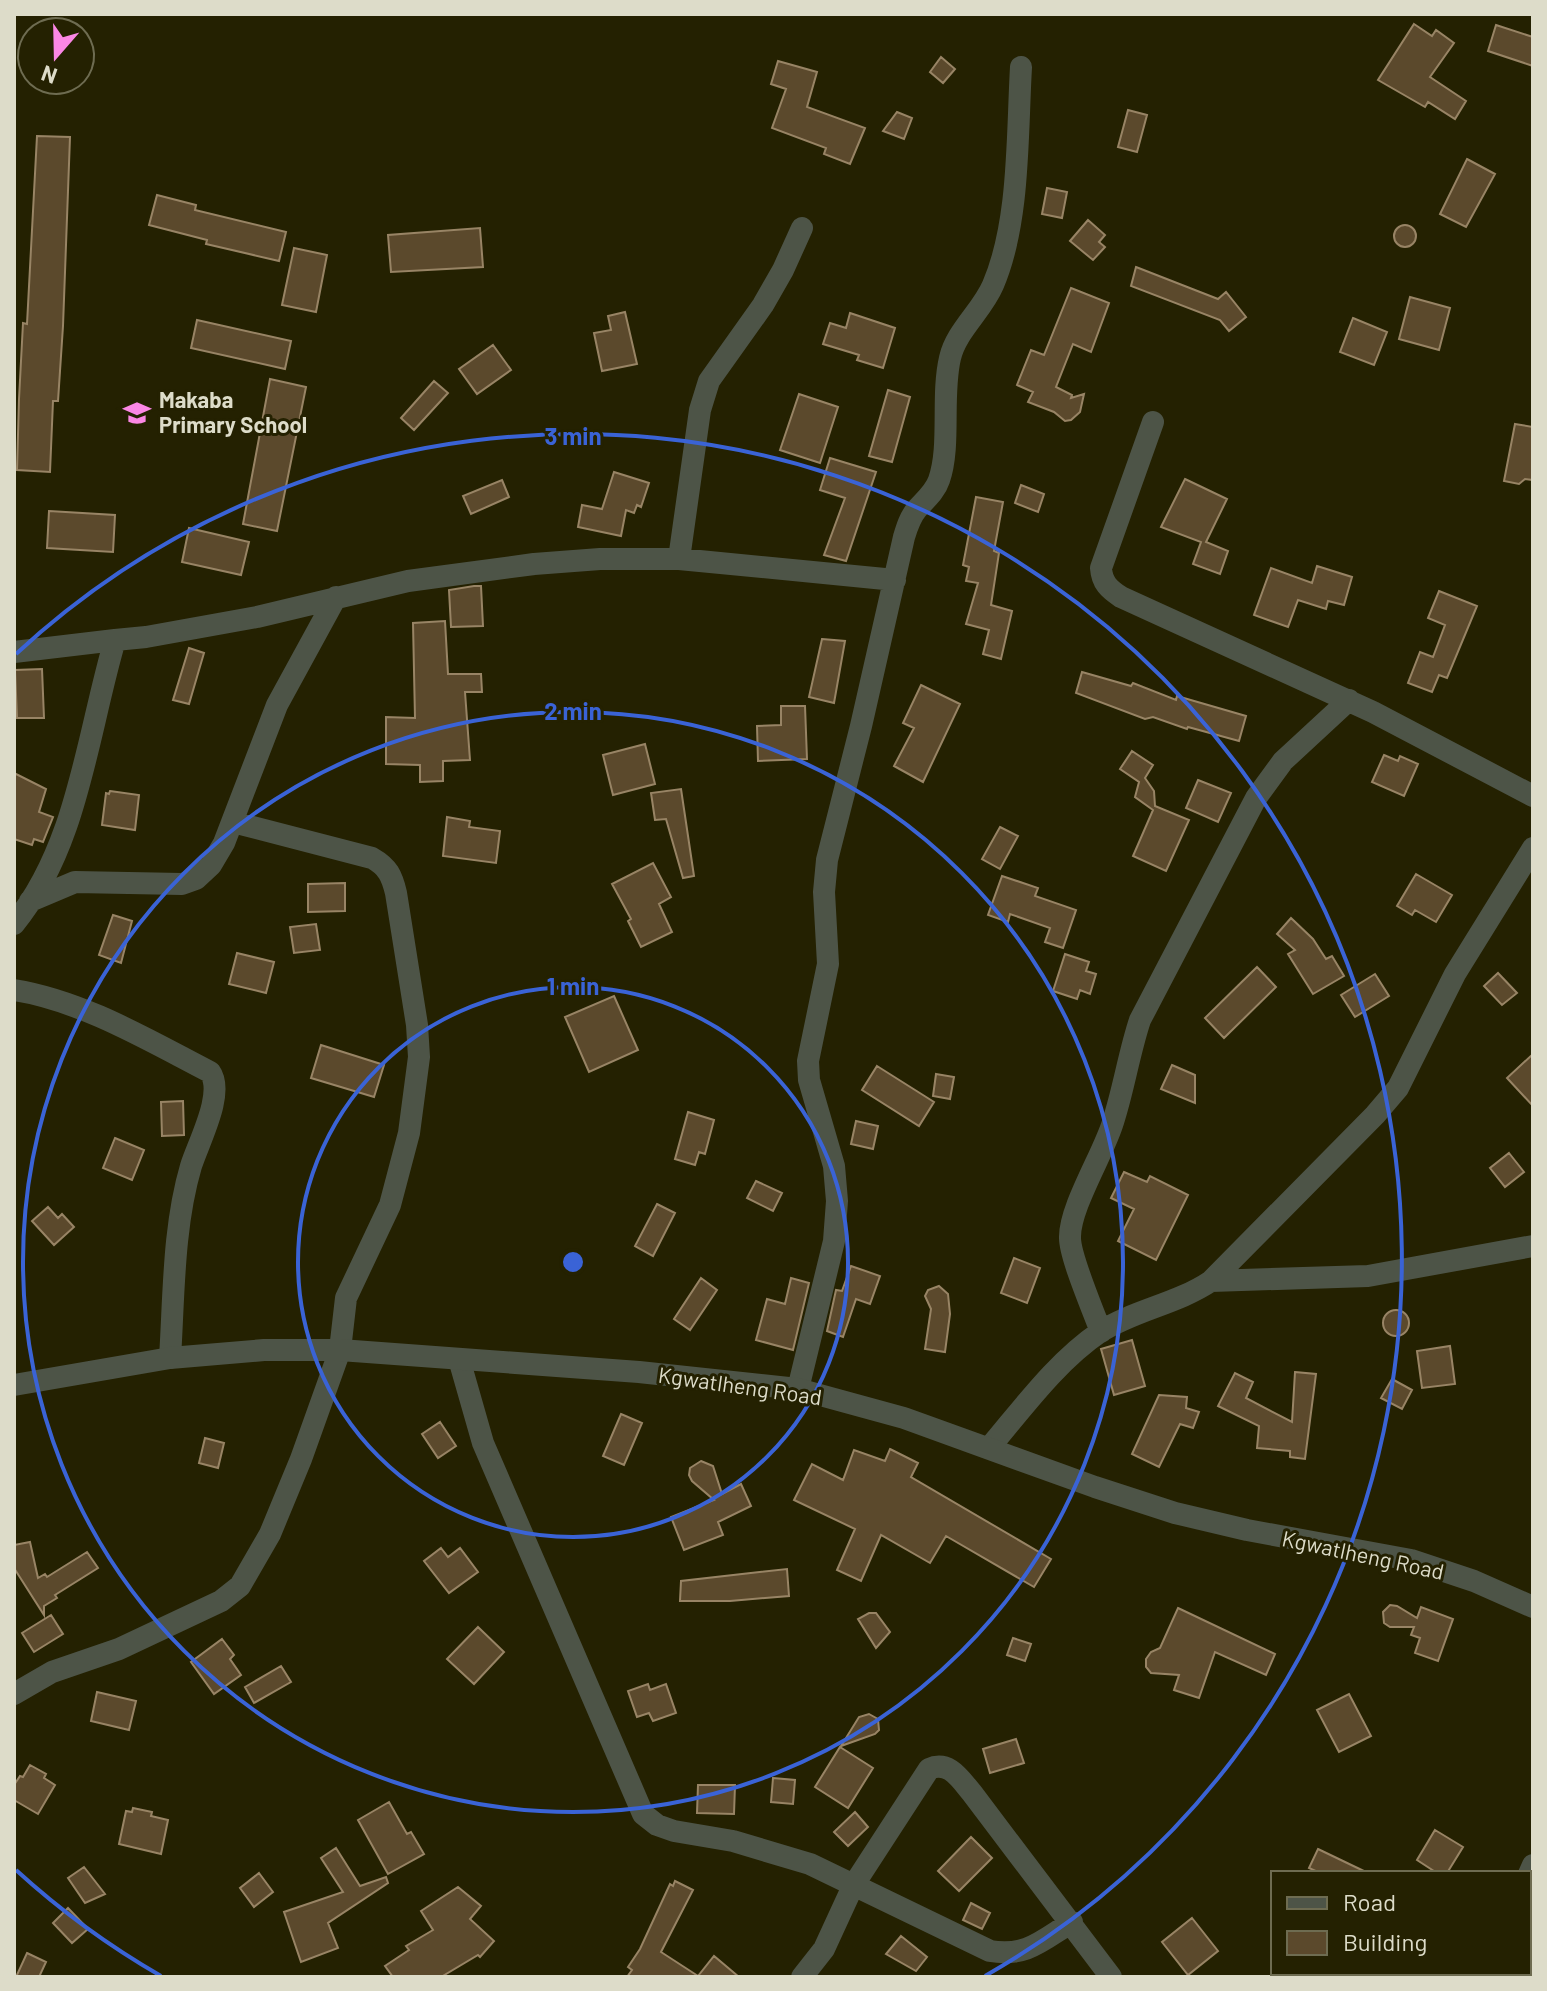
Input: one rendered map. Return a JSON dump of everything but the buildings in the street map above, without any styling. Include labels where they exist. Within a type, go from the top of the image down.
[{"type":"street","points":[[798,1389],[834,1241],[837,1201],[834,1166],[809,1080],[808,1061],[828,964],[824,892],[827,860],[909,522],[932,493],[942,467],[944,405],[953,347],[993,285],[1011,219],[1021,67]]},
{"type":"street","points":[[679,559],[700,410],[709,381],[763,305],[802,228]]},
{"type":"street","points":[[1153,422],[1101,568],[1108,588],[1121,597],[1349,700],[1533,796]]},
{"type":"street","points":[[14,652],[157,636],[257,617],[408,581],[534,564],[600,559],[679,559],[895,580]]},
{"type":"street","points":[[24,904],[75,882],[182,884],[196,879],[211,865],[233,822],[277,705],[336,597]]},
{"type":"street","points":[[14,924],[68,818],[115,640]]},
{"type":"street","points":[[1101,1332],[1070,1235],[1114,1120],[1140,1020],[1256,798],[1283,761],[1349,700]]},
{"type":"street","points":[[14,1694],[52,1672],[119,1649],[209,1607],[240,1586],[275,1522],[301,1459],[340,1350],[346,1298],[390,1205],[409,1133],[419,1057],[417,1025],[393,879],[385,866],[372,858],[233,822]]},
{"type":"street","points":[[989,1448],[1052,1374],[1101,1332],[1193,1293],[1211,1281],[1398,1088],[1455,974],[1533,848]]},
{"type":"street","points":[[14,990],[37,994],[88,1012],[210,1072],[215,1079],[217,1085],[213,1103],[187,1182],[176,1264],[170,1358]]},
{"type":"street","points":[[1211,1281],[1368,1276],[1533,1246]]},
{"type":"street","name":"Kgwatlheng Road","points":[[14,1385],[170,1358],[264,1350],[340,1350],[639,1372],[798,1389],[904,1418],[1175,1513],[1247,1530],[1411,1560],[1474,1581],[1533,1607]]},
{"type":"street","points":[[459,1359],[483,1443],[643,1814],[657,1825],[674,1831],[733,1841],[810,1864],[990,1951],[1010,1955],[1029,1949],[1072,1922]]},
{"type":"street","points":[[802,1977],[824,1949],[853,1886],[929,1769],[939,1765],[948,1767],[972,1793],[1111,1977]]},
{"type":"place","name":"Makaba Primary School","points":[[137,413]]}]
